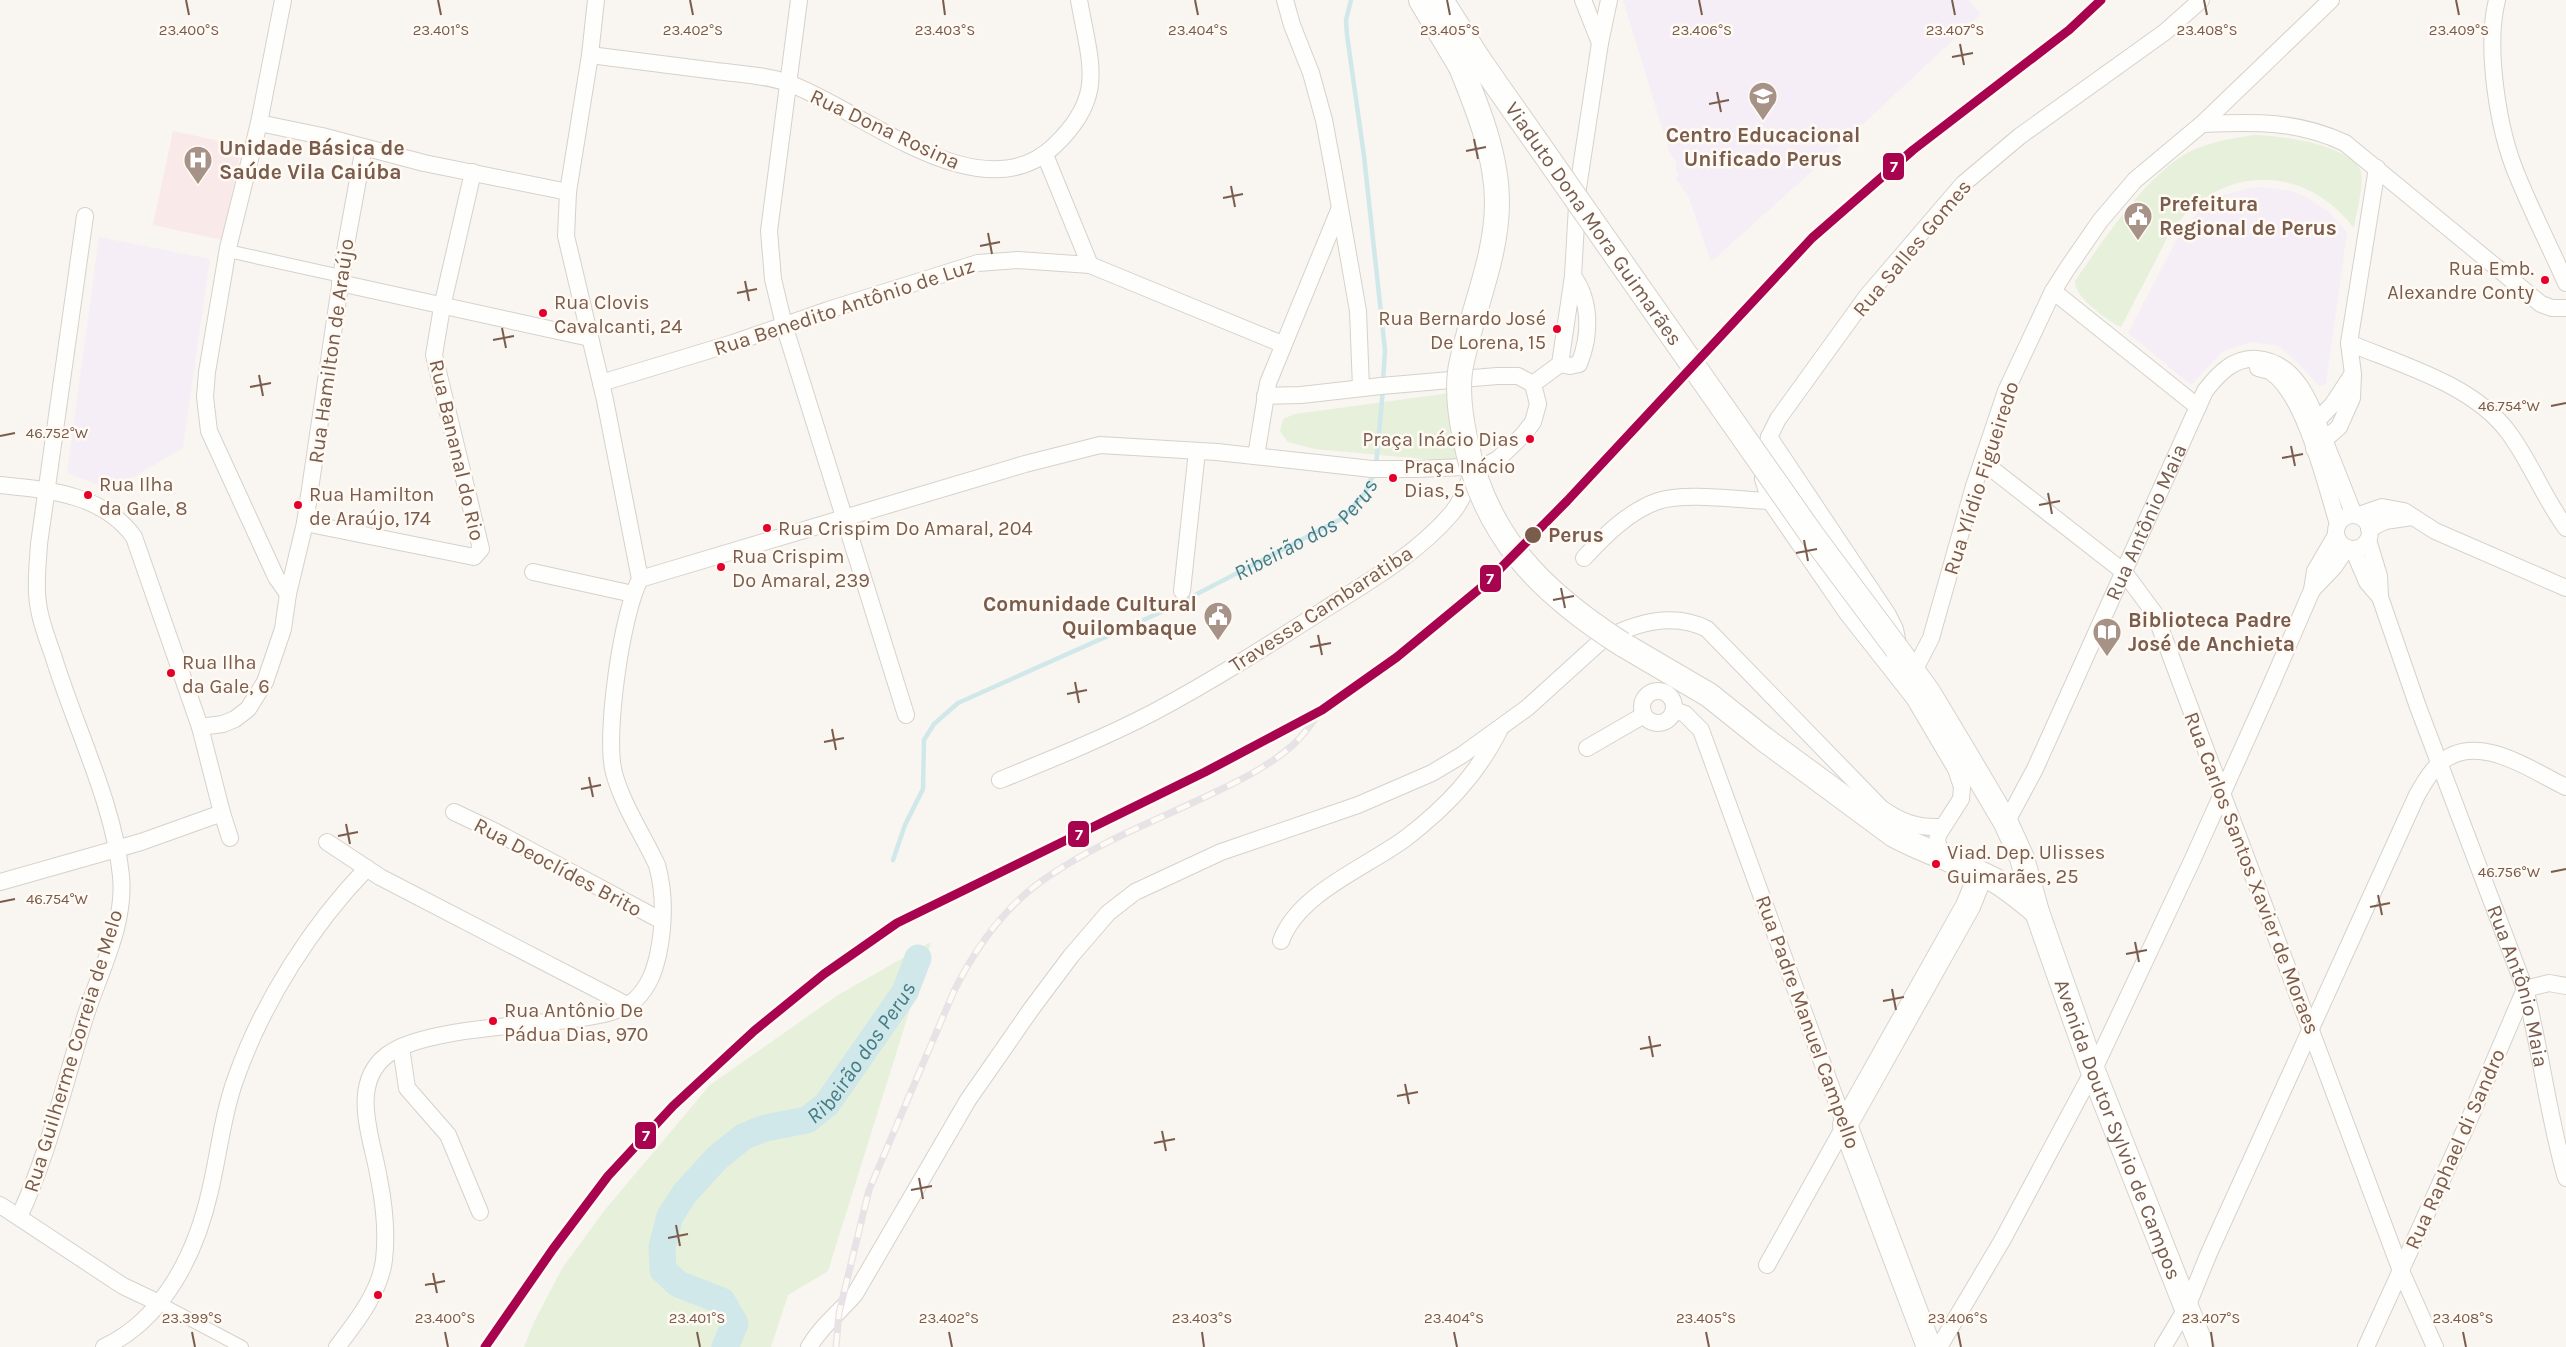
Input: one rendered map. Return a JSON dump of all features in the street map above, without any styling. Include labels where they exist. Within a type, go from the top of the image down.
[{"type":"main road","points":[[1421,0],[1470,63]]},
{"type":"main road","points":[[1441,0],[1470,63],[1475,101],[1491,157],[1497,200],[1496,228],[1461,364],[1461,422],[1475,479],[1505,541],[1537,579],[1586,621],[1709,695],[1891,832],[1917,848],[1943,856],[1981,874],[2018,895],[2037,912]]},
{"type":"main road","name":"Viaduto Dona Mora Guimarães","points":[[1470,63],[1577,200],[1812,535],[1904,658]]},
{"type":"main road","name":"Avenida Doutor Sylvio de Campos","points":[[1904,658],[2006,823],[2022,858],[2037,912],[2093,1071],[2202,1347]]},
{"type":"main road","points":[[1845,1125],[1968,906],[1981,874]]},
{"type":"main road","name":"Rua Padre Manuel Campello","points":[[1845,1125],[1929,1347]]},
{"type":"street","points":[[283,0],[259,123],[228,251],[207,372],[207,420],[209,431],[241,504],[276,577],[288,594]]},
{"type":"street","points":[[338,1347],[359,1318],[376,1286],[384,1261],[380,1180],[366,1118],[365,1098],[378,1064],[401,1047],[456,1033],[598,1016],[627,1005],[645,988],[654,972],[661,939],[663,898],[657,865],[620,791],[611,748],[613,703],[633,594],[640,579],[601,383],[567,248],[568,192],[590,54],[596,0]]},
{"type":"street","points":[[799,0],[769,231],[773,279],[784,325],[906,715]]},
{"type":"street","name":"Rua Dona Rosina","points":[[590,54],[787,83],[913,146],[960,166],[987,171],[1015,166],[1045,155],[1072,126],[1087,102],[1091,88],[1080,0]]},
{"type":"street","points":[[1286,0],[1324,120],[1358,311],[1364,388]]},
{"type":"street","points":[[1583,0],[1600,43]]},
{"type":"street","points":[[1533,384],[1560,364],[1570,366],[1579,364],[1587,326],[1585,296],[1573,276],[1577,200],[1600,43],[1609,0]]},
{"type":"street","name":"Rua Salles Gomes","points":[[1769,437],[1778,420],[1867,296],[1917,234],[1963,184],[2020,136],[2164,32],[2201,0]]},
{"type":"street","name":"Rua Ylídio Figueiredo","points":[[1904,658],[1921,661],[1932,632],[1974,486],[2006,391],[2053,291],[2118,198],[2174,145],[2202,124],[2225,99],[2331,0]]},
{"type":"street","points":[[2497,0],[2491,47],[2494,82],[2508,146],[2516,173],[2566,283]]},
{"type":"street","points":[[259,123],[568,192]]},
{"type":"street","points":[[2202,124],[2292,124],[2320,131],[2345,143],[2541,304],[2552,308],[2566,308]]},
{"type":"street","name":"Rua Hamilton de Araújo","points":[[200,726],[223,724],[235,719],[248,709],[265,682],[283,629],[288,594],[305,523],[341,280],[364,147]]},
{"type":"street","points":[[1045,155],[1090,265]]},
{"type":"street","points":[[2319,446],[2339,427],[2352,398],[2353,374],[2349,343],[2377,168]]},
{"type":"street","name":"Rua Bananal do Rio","points":[[305,523],[474,557],[481,549],[434,355],[442,307],[473,172]]},
{"type":"street","points":[[1256,456],[1265,396],[1282,344],[1304,299],[1325,238],[1339,210]]},
{"type":"street","name":"Rua Guilherme Correia de Melo","points":[[19,1217],[31,1193],[47,1149],[84,1022],[112,941],[121,894],[121,874],[105,806],[62,686],[38,604],[39,544],[85,216]]},
{"type":"street","points":[[228,251],[442,307],[590,338]]},
{"type":"street","name":"Rua Benedito Antônio de Luz","points":[[601,383],[734,343],[978,263],[1018,260],[1090,265],[1282,344]]},
{"type":"street","points":[[2053,291],[2198,407]]},
{"type":"street","points":[[2349,343],[2452,387],[2481,403],[2509,433],[2566,528]]},
{"type":"street","name":"Rua Antônio Maia","points":[[2006,823],[2035,770],[2198,407],[2211,383],[2228,366],[2237,361],[2271,372],[2290,393],[2313,425],[2337,529]]},
{"type":"street","points":[[2313,425],[2333,404],[2353,374]]},
{"type":"street","points":[[640,579],[1088,446],[1156,447],[1348,466],[1418,469],[1474,468],[1495,462],[1523,435],[1537,411],[1538,404],[1533,384],[1518,376],[1265,396]]},
{"type":"street","points":[[1769,437],[1763,478],[1770,501],[1847,613],[1914,698],[1956,769],[1962,787],[1962,799],[1954,813],[1941,827],[1937,842],[1943,856]]},
{"type":"street","name":"Avenida Doutor Sylvio de Campos","points":[[1769,437],[1888,615],[1904,658]]},
{"type":"street","name":"Rua Antônio Maia","points":[[2319,446],[2358,533],[2367,582],[2380,597],[2439,763],[2525,989],[2536,1031],[2557,1146],[2566,1178]]},
{"type":"street","points":[[1182,591],[1197,451]]},
{"type":"street","name":"Rua Carlos Santos Xavier de Moraes","points":[[1983,462],[2124,572],[2155,614],[2402,1271],[2435,1347]]},
{"type":"street","name":"Travessa Cambaratiba","points":[[1000,780],[1100,739],[1216,678],[1374,578],[1428,537],[1453,511],[1466,489],[1474,468]]},
{"type":"street","points":[[0,485],[46,489],[82,498],[121,521],[134,537],[200,726],[230,838]]},
{"type":"street","points":[[1584,558],[1620,524],[1660,500],[1677,498],[1770,501]]},
{"type":"street","points":[[1939,1347],[2004,1239],[2093,1071],[2222,794],[2312,590],[2315,571],[2346,516],[2358,533]]},
{"type":"street","points":[[2337,529],[2342,545],[2358,533],[2385,522],[2412,517],[2435,531],[2566,588]]},
{"type":"street","points":[[2312,590],[2334,567],[2358,533]]},
{"type":"street","points":[[533,572],[633,594]]},
{"type":"street","points":[[809,1347],[819,1330],[839,1313],[855,1294],[968,1100],[1038,999],[1108,913],[1135,892],[1221,852],[1358,805],[1432,773],[1500,728],[1560,680],[1601,641],[1611,636],[1660,620],[1694,622],[1707,629],[1881,808],[1902,822],[1914,826],[1941,827]]},
{"type":"street","points":[[1652,692],[1663,692],[1672,699],[1674,710],[1664,722],[1653,722],[1644,715],[1642,710],[1644,699],[1652,692]]},
{"type":"street","name":"Rua Padre Manuel Campello","points":[[1674,710],[1694,720],[1701,730],[1845,1125]]},
{"type":"street","points":[[1587,748],[1644,715]]},
{"type":"street","points":[[1281,941],[1294,916],[1309,902],[1406,837],[1458,792],[1484,761],[1500,728]]},
{"type":"street","points":[[2163,1347],[2187,1307],[2417,795],[2439,763],[2460,751],[2479,750],[2498,755],[2566,787]]},
{"type":"street","name":"Rua Deoclídes Brito","points":[[454,812],[662,921]]},
{"type":"street","points":[[0,882],[141,842],[222,813]]},
{"type":"street","points":[[327,842],[393,884],[627,1005]]},
{"type":"street","points":[[104,1347],[116,1341],[149,1315],[177,1280],[196,1235],[210,1193],[236,1075],[262,1015],[275,990],[314,934],[367,868]]},
{"type":"street","points":[[2525,989],[2549,983],[2566,986]]},
{"type":"street","name":"Rua Raphael di Sandro","points":[[2366,1347],[2402,1271],[2525,989]]},
{"type":"street","points":[[401,1047],[407,1088],[448,1134],[480,1212]]},
{"type":"street","points":[[1767,1265],[1845,1125]]},
{"type":"street","points":[[0,1205],[123,1286],[242,1347]]},
{"type":"shaded area","name":"Centro Educacional Unificado Perus","points":[[1623,0],[1968,0],[1981,14],[1711,262],[1689,198],[1676,179],[1679,174],[1676,170],[1676,162],[1670,154]]},
{"type":"shaded area","name":"Unidade Básica de Saúde Vila Caiúba","points":[[173,131],[242,146],[222,240],[153,225]]},
{"type":"shaded area","points":[[2263,187],[2291,191],[2305,196],[2329,212],[2347,232],[2326,384],[2319,386],[2297,362],[2278,346],[2252,342],[2223,351],[2191,385],[2128,333],[2179,235],[2197,213],[2221,196],[2249,188]]},
{"type":"shaded area","points":[[99,237],[210,259],[183,448],[111,490],[67,473]]},
{"type":"green space","points":[[2254,135],[2314,143],[2330,148],[2355,163],[2362,178],[2354,228],[2335,207],[2313,192],[2289,183],[2265,180],[2241,182],[2217,191],[2195,205],[2175,226],[2167,237],[2121,327],[2085,301],[2075,281],[2127,209],[2158,175],[2175,161],[2198,148]]},
{"type":"green space","name":"Praça Inácio Dias","points":[[1450,393],[1456,462],[1315,449],[1288,442],[1280,431],[1283,419],[1295,414]]},
{"type":"green space","points":[[931,942],[828,1271],[788,1295],[771,1347],[524,1347],[534,1322],[563,1267],[604,1211],[710,1085],[838,995]]},
{"type":"waterway","name":"Ribeirão dos Perus","points":[[1351,0],[1346,20],[1347,35],[1364,156],[1385,350],[1383,381]]},
{"type":"waterway","name":"Ribeirão dos Perus","points":[[1376,465],[1383,389]]},
{"type":"waterway","name":"Ribeirão dos Perus","points":[[893,860],[905,825],[923,789],[924,740],[934,724],[958,703],[1168,609],[1343,518],[1365,493],[1374,473]]},
{"type":"waterway","name":"Ribeirão dos Perus","points":[[725,1347],[735,1324],[722,1301],[678,1284],[663,1270],[662,1247],[670,1216],[685,1193],[717,1158],[743,1137],[765,1128],[807,1120],[827,1104],[905,992],[918,958]]},
{"type":"railway","points":[[836,1347],[839,1313],[869,1190],[954,991],[972,958],[994,927],[1019,899],[1067,864],[1106,843],[1252,774],[1297,741],[1322,710]]},
{"type":"transit line","name":"7","points":[[485,1347],[553,1249],[608,1176],[673,1106],[754,1031],[824,974],[897,923],[1205,772],[1322,710],[1397,657],[1483,586],[1567,501],[1812,238],[1913,150],[2069,30],[2101,0]]},
{"type":"place","name":"Centro Educacional Unificado Perus","points":[[1763,122]]},
{"type":"place","name":"Unidade Básica de Saúde Vila Caiúba","points":[[198,186]]},
{"type":"place","name":"Prefeitura Regional de Perus","points":[[2138,242]]},
{"type":"place","name":"Rua Emb. Alexandre Conty","points":[[2545,280]]},
{"type":"place","name":"Rua Clovis Cavalcanti, 24","points":[[543,313]]},
{"type":"place","name":"Rua Bernardo José De Lorena, 15","points":[[1557,329]]},
{"type":"place","name":"Praça Inácio Dias","points":[[1530,439]]},
{"type":"place","name":"Praça Inácio Dias, 5","points":[[1393,478]]},
{"type":"place","name":"Rua Ilha da Gale, 8","points":[[88,495]]},
{"type":"place","name":"Rua Hamilton de Araújo, 174","points":[[298,505]]},
{"type":"place","name":"Rua Crispim Do Amaral, 204","points":[[767,528]]},
{"type":"place","name":"Perus","points":[[1533,535]]},
{"type":"place","name":"Rua Crispim Do Amaral, 239","points":[[721,567]]},
{"type":"place","name":"Comunidade Cultural Quilombaque","points":[[1218,642]]},
{"type":"place","name":"Biblioteca Padre José de Anchieta","points":[[2107,658]]},
{"type":"place","name":"Rua Ilha da Gale, 6","points":[[171,673]]},
{"type":"place","name":"Viad. Dep. Ulisses Guimarães, 25","points":[[1936,864]]},
{"type":"place","name":"Rua Antônio De Pádua Dias, 970","points":[[493,1021]]}]
